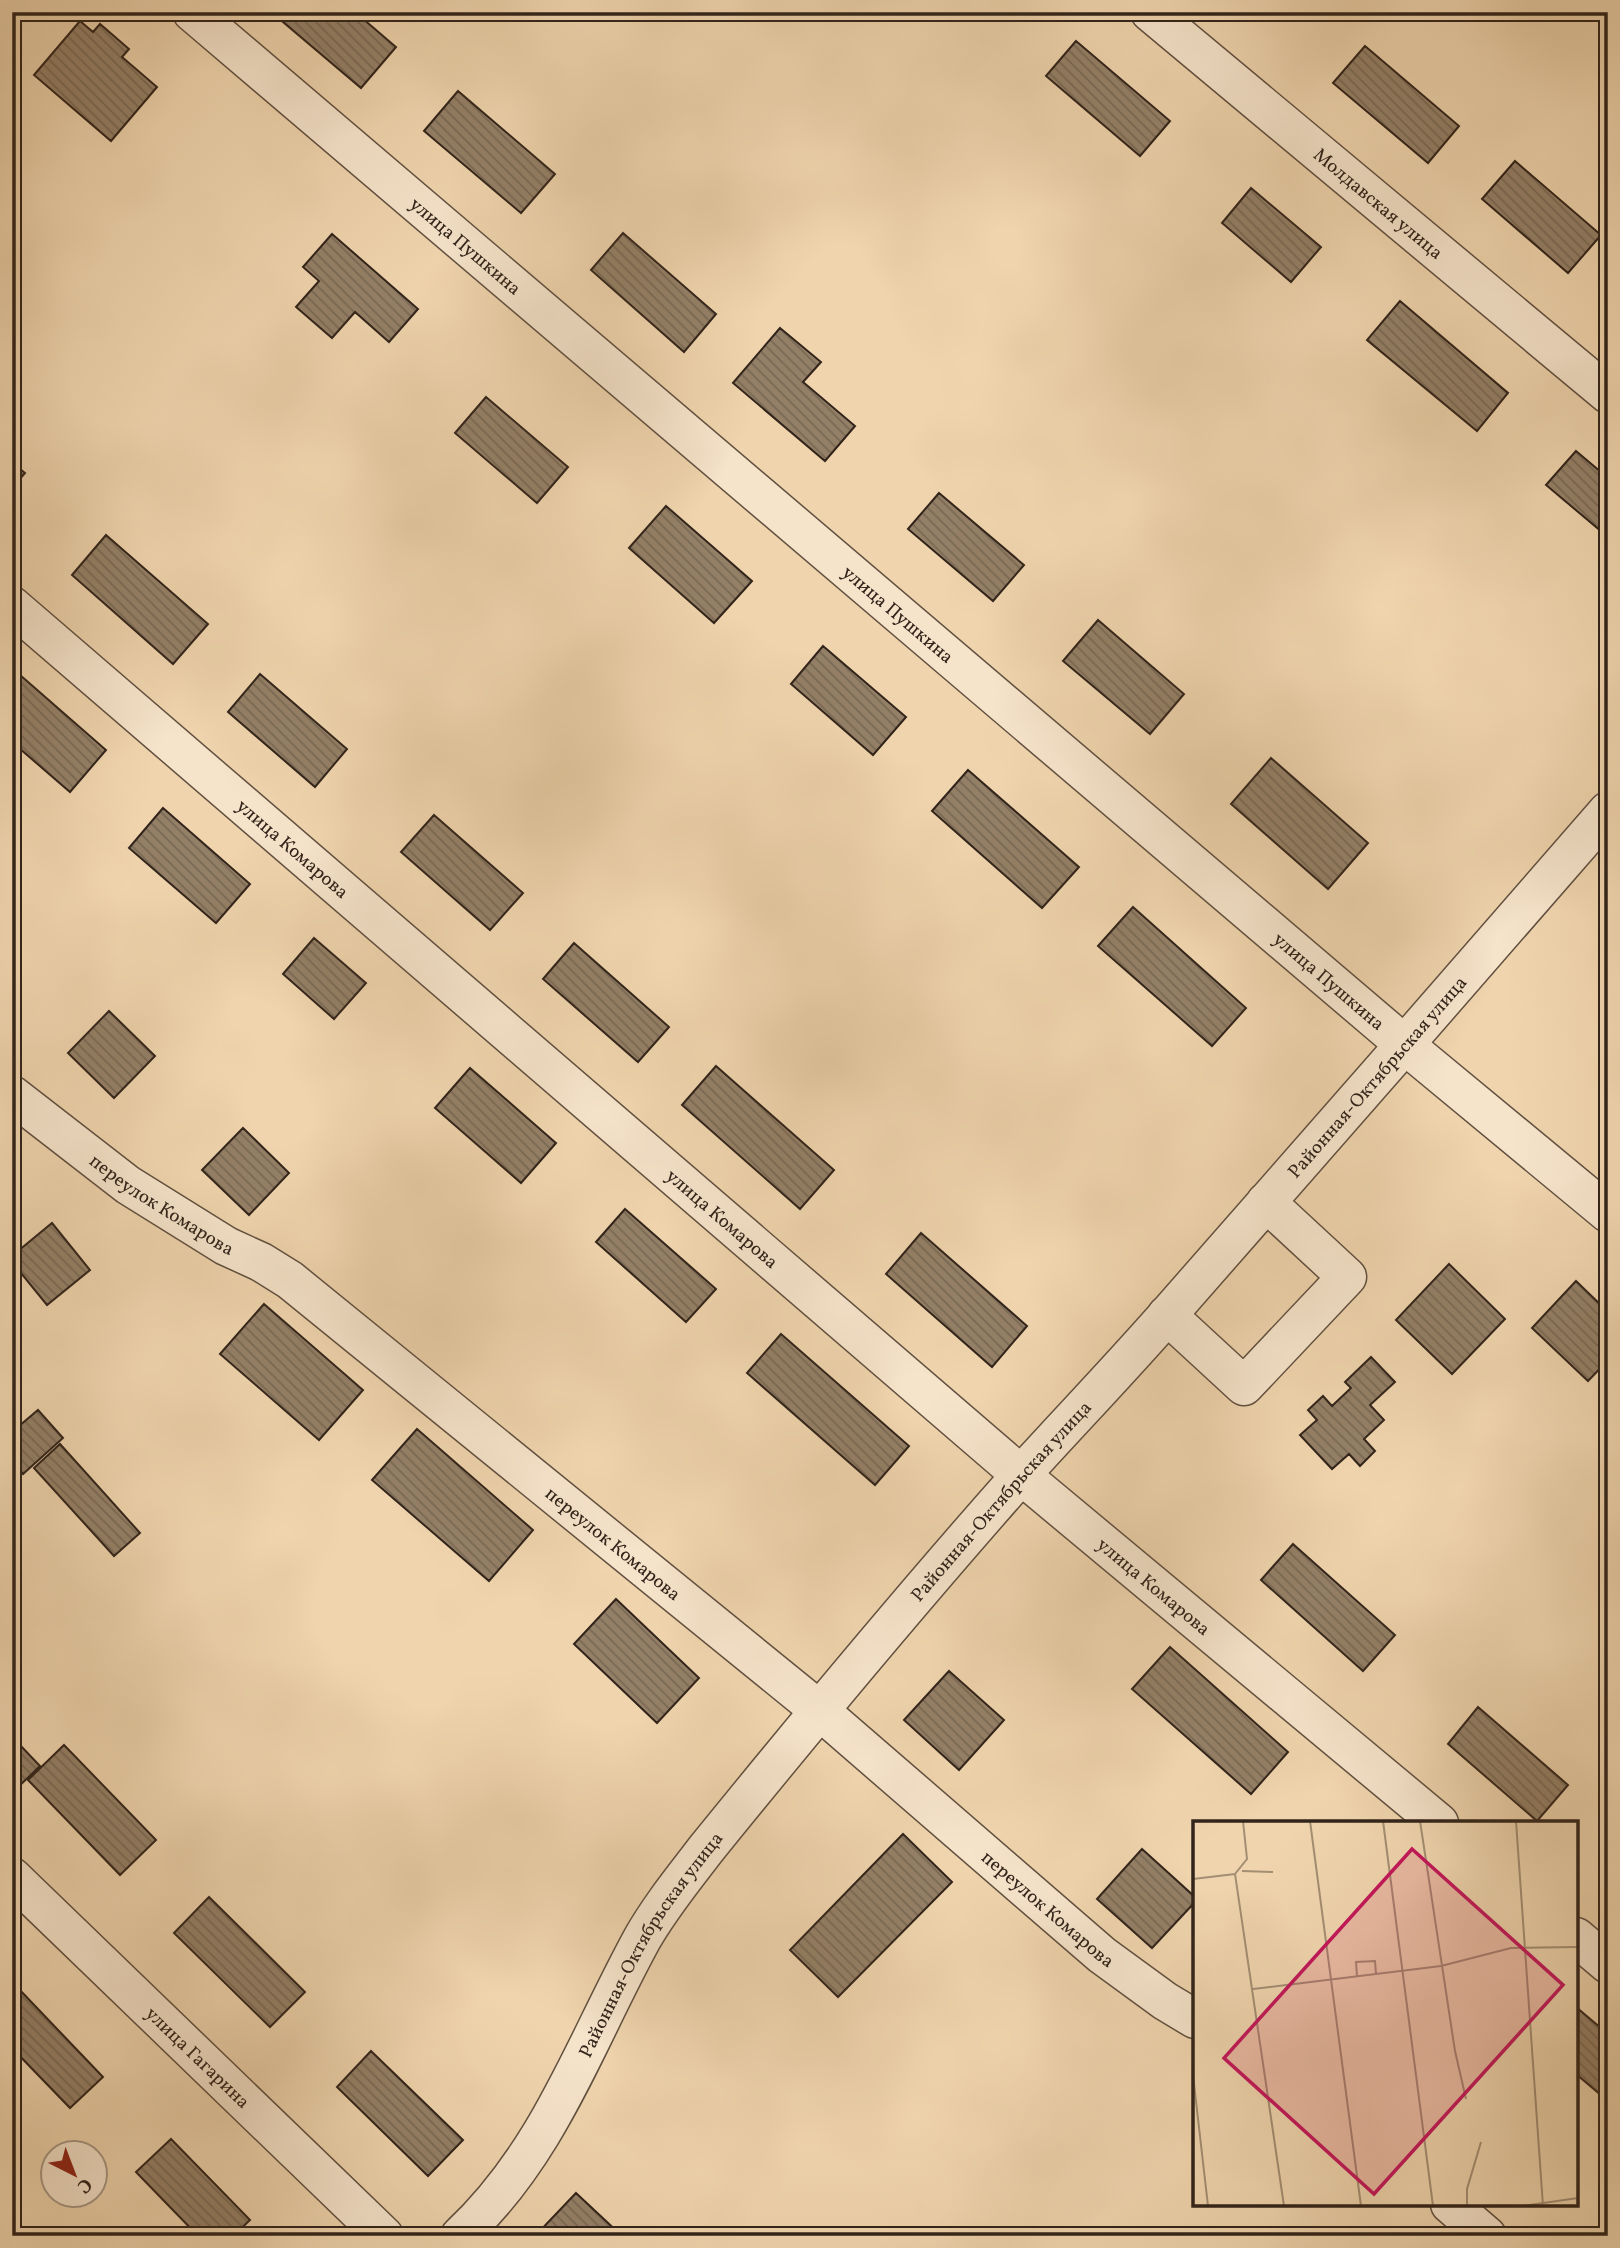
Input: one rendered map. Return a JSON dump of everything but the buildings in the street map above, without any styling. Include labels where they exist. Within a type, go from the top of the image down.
[{"type":"street","name":"улица Пушкина","points":[[192,12],[1405,1045],[1608,1213]]},
{"type":"street","name":"Молдавская улица","points":[[1150,12],[1608,394]]},
{"type":"street","name":"улица Комарова","points":[[12,607],[1021,1475],[1437,1821]]},
{"type":"street","name":"Районная-Октябрьская улица","points":[[460,2236],[501,2193],[552,2118],[644,1936],[665,1903],[819,1710],[1021,1475],[1167,1315],[1608,811]]},
{"type":"street","name":"переулок Комарова","points":[[12,1095],[128,1185],[226,1246],[261,1262],[290,1280],[819,1710],[1102,1955],[1193,2018]]},
{"type":"street","points":[[1167,1315],[1244,1387],[1347,1277],[1266,1202]]},
{"type":"street","name":"улица Гагарина","points":[[12,1877],[384,2236]]},
{"type":"street","points":[[1578,1939],[1608,1964]]},
{"type":"street","points":[[1452,2206],[1487,2236]]}]
